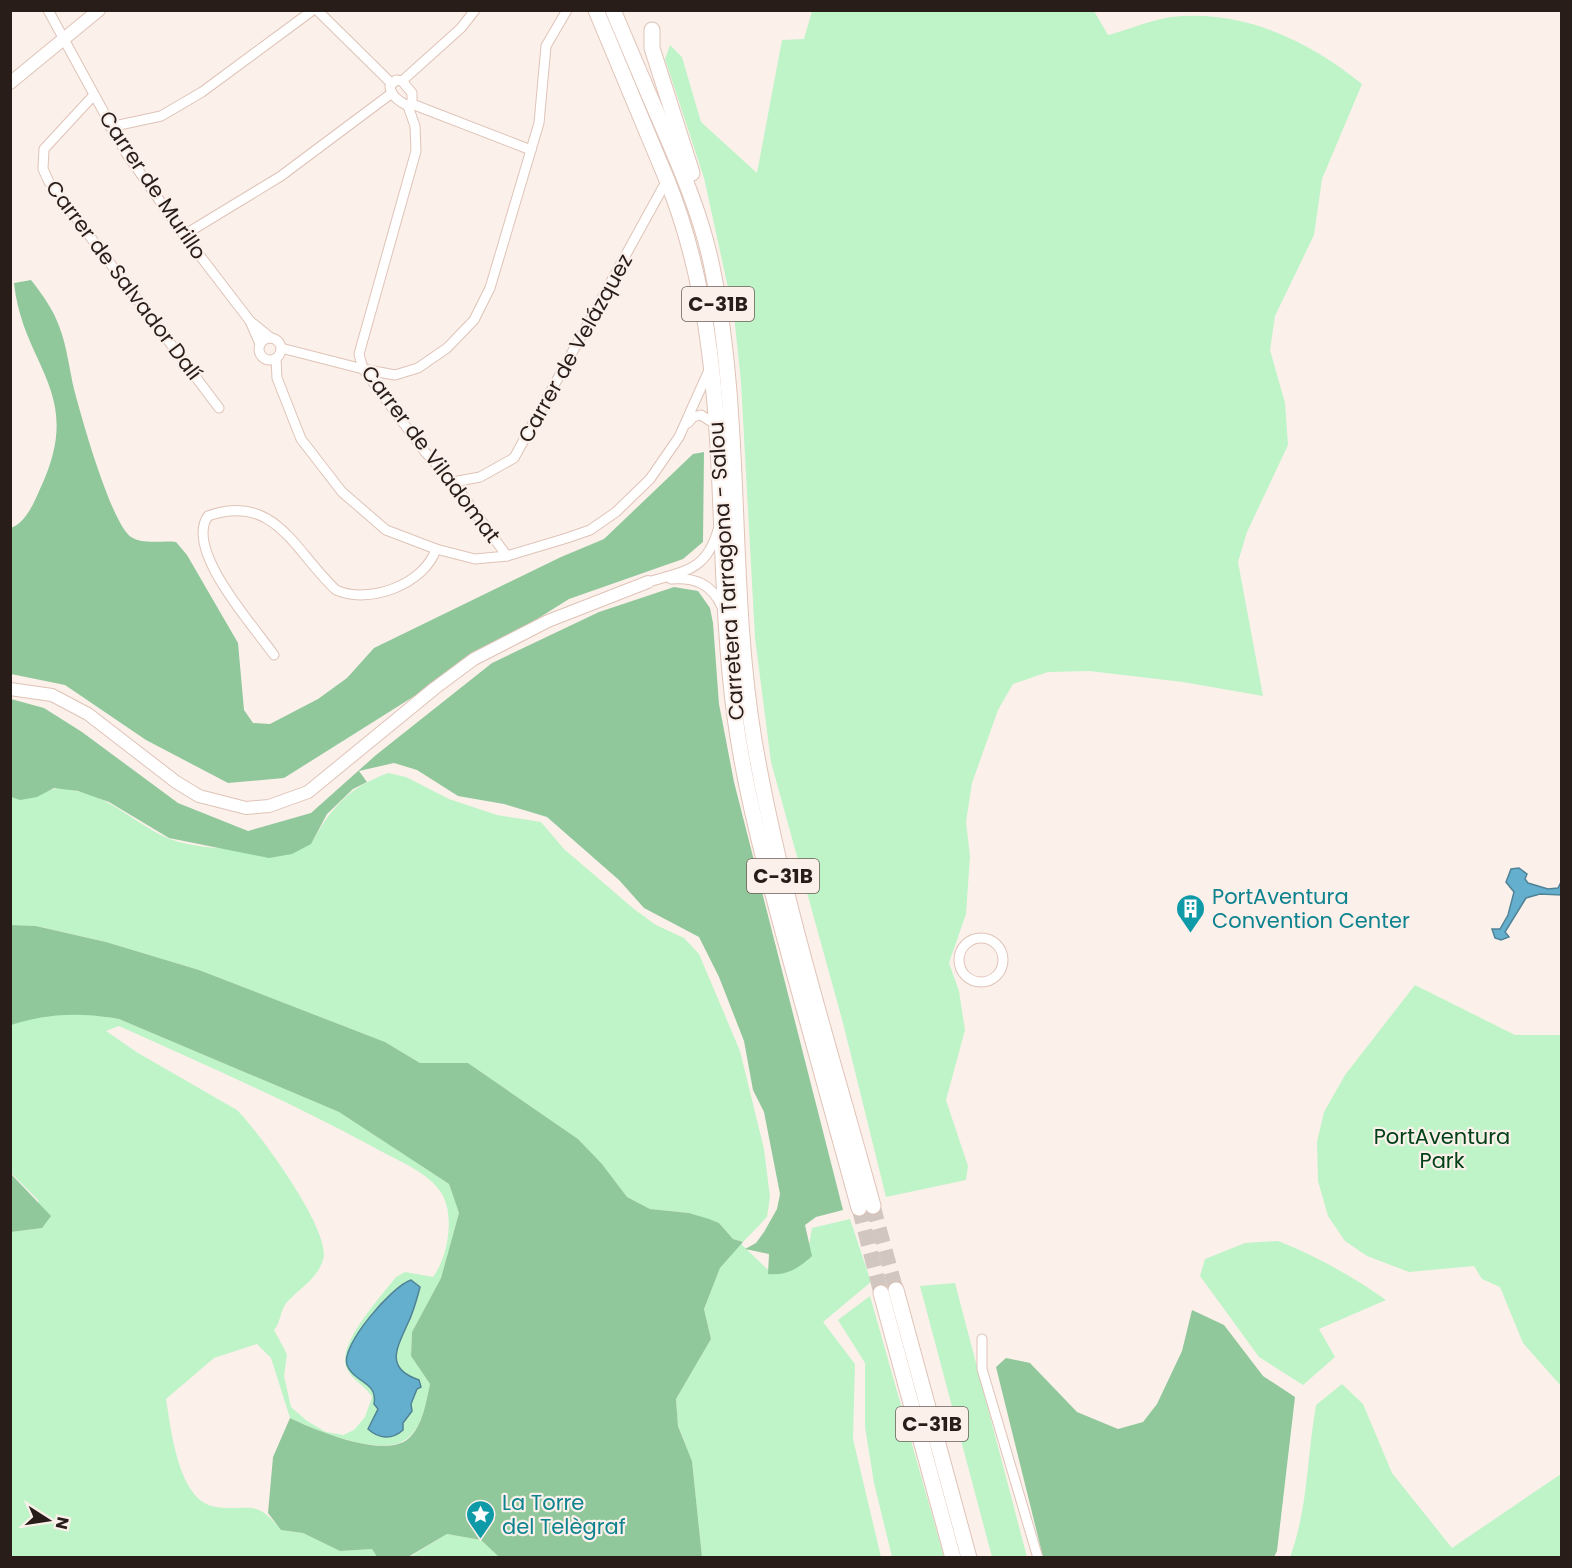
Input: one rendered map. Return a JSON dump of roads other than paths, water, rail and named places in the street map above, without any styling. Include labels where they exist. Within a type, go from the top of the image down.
[{"type":"main road","name":"Carretera Tarragona - Salou","points":[[600,13],[644,83],[684,177],[712,266],[729,387],[741,610],[754,738],[782,872],[866,1207],[768,873],[742,759],[725,613],[712,366],[700,291],[689,242],[667,180],[600,13]]},
{"type":"main road","points":[[652,30],[652,48],[708,227],[712,266]]},
{"type":"main road","name":"C-31B","points":[[953,1557],[889,1292],[969,1557]]},
{"type":"street","name":"Carrer de Murillo","points":[[48,10],[65,38],[110,127],[184,235],[250,321],[261,344]]},
{"type":"street","points":[[10,83],[99,10]]},
{"type":"street","points":[[110,127],[161,116],[202,92],[315,10],[391,83]]},
{"type":"street","points":[[391,83],[396,80],[402,81],[461,28],[476,10]]},
{"type":"street","points":[[280,348],[395,375],[418,368],[447,348],[474,320],[490,288],[539,123],[546,46],[567,10]]},
{"type":"street","name":"Carrer de Viladomat","points":[[402,81],[412,93],[410,105],[415,126],[416,151],[359,354],[363,369],[419,444],[453,482],[507,556]]},
{"type":"street","points":[[391,83],[392,93],[410,105],[531,150]]},
{"type":"street","points":[[184,235],[281,176],[392,93]]},
{"type":"street","name":"Carrer de Salvador Dalí","points":[[93,96],[44,149],[43,169],[49,182],[219,408]]},
{"type":"street","name":"Carrer de Velázquez","points":[[453,482],[480,477],[514,458],[667,180]]},
{"type":"street","name":"Carrer de Murillo","points":[[250,321],[271,338]]},
{"type":"street","points":[[277,378],[272,374],[259,351],[261,344],[271,338],[277,340],[280,348],[276,358],[277,378],[301,439],[342,492],[386,530],[436,549],[475,559],[507,556],[590,530],[616,512],[650,479],[686,424],[712,366]]},
{"type":"street","points":[[265,359],[276,358]]},
{"type":"street","points":[[686,424],[693,417],[701,415],[715,424]]},
{"type":"street","points":[[274,655],[218,577],[209,560],[202,534],[203,523],[208,516],[241,508],[260,513],[278,526],[336,590],[348,596],[372,596],[399,585],[432,560],[436,549]]},
{"type":"street","points":[[10,689],[52,696],[81,710],[176,782],[199,796],[246,808],[268,807],[308,792],[474,659],[590,602],[689,569],[699,563],[708,555],[720,525]]},
{"type":"street","points":[[648,582],[683,578],[701,581],[714,594],[725,613]]},
{"type":"street","points":[[976,938],[995,943],[1003,958],[999,974],[982,982],[966,977],[959,965],[959,955],[963,947],[976,938]]},
{"type":"street","points":[[982,1339],[982,1369],[1038,1557]]},
{"type":"water","points":[[1519,868],[1527,874],[1525,879],[1528,883],[1548,889],[1558,888],[1561,882],[1561,895],[1540,894],[1526,898],[1505,932],[1509,937],[1501,940],[1495,938],[1492,929],[1500,929],[1508,915],[1514,892],[1506,882],[1511,869]]},
{"type":"water","points":[[411,1280],[420,1287],[396,1356],[401,1370],[419,1380],[421,1387],[417,1389],[411,1404],[412,1411],[403,1423],[403,1430],[386,1437],[368,1429],[378,1409],[374,1404],[374,1396],[369,1386],[350,1371],[347,1356],[359,1331],[369,1318],[392,1293]]},
{"type":"tunnel","points":[[873,1206],[896,1290]]},
{"type":"tunnel","points":[[859,1208],[881,1293]]},
{"type":"place","name":"PortAventura Convention Center","points":[[1191,934]]},
{"type":"place","name":"La Torre del Telègraf","points":[[481,1540]]},
{"type":"park label","name":"PortAventura Park","points":[[1442,1148]]}]
